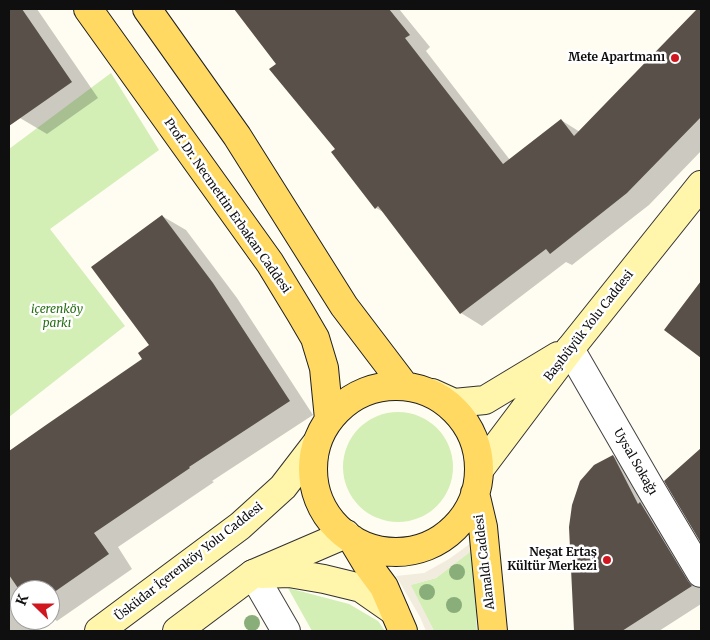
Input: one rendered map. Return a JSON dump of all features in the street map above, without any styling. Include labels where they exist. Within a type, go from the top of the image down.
[{"type":"main road","name":"Prof. Dr. Necmettin Erbakan Caddesi","points":[[88,9],[270,263],[301,314],[315,338],[324,368],[330,419]]},
{"type":"main road","points":[[147,9],[237,136],[344,306],[404,386]]},
{"type":"main road","name":"Başıbüyük Yolu Caddesi","points":[[477,481],[570,349],[701,185]]},
{"type":"main road","points":[[432,393],[452,406],[467,424],[476,446],[477,481],[465,516],[447,534],[425,547],[400,552],[375,550],[349,537],[332,522],[318,498],[313,472],[316,444],[330,419],[350,399],[376,388],[404,386],[432,393],[454,404],[484,400],[570,349]]},
{"type":"main road","name":"Üsküdar İçerenköy Yolu Caddesi","points":[[99,631],[240,526],[283,487],[316,444]]},
{"type":"main road","name":"Alanaldı Caddesi","points":[[477,481],[493,631]]},
{"type":"main road","points":[[177,631],[253,574],[349,537]]},
{"type":"main road","points":[[349,537],[384,587],[399,621]]},
{"type":"main road","points":[[253,574],[289,573],[360,588],[399,621]]},
{"type":"street","name":"Uysal Sokağı","points":[[570,349],[701,573]]},
{"type":"street","points":[[253,574],[286,631]]},
{"type":"green space","name":"içerenköy parkı","points":[[111,73],[159,150],[50,229],[125,326],[9,417],[9,149]]},
{"type":"green space","points":[[398,412],[419,416],[437,428],[449,446],[453,467],[449,488],[437,506],[419,518],[398,522],[377,518],[359,506],[347,488],[343,467],[347,446],[359,428],[377,416]]},
{"type":"green space","points":[[473,549],[477,631],[434,631],[410,585],[436,578]]},
{"type":"green space","points":[[288,588],[349,604],[378,621],[385,631],[312,631]]},
{"type":"shaded area","points":[[478,538],[484,631],[477,631],[473,550],[436,578],[411,585],[434,631],[426,631],[396,576],[424,573],[449,559]]},
{"type":"building","points":[[9,9],[22,9],[72,82],[9,126]]},
{"type":"building","points":[[234,9],[389,9],[410,35],[405,38],[503,164],[561,119],[574,136],[697,9],[701,9],[701,117],[627,193],[550,254],[546,249],[460,314],[378,206],[375,209],[331,152],[335,149],[269,69],[276,64]]},
{"type":"building","points":[[162,215],[213,283],[290,401],[189,467],[94,533],[109,554],[60,588],[60,580],[12,580],[9,575],[9,451],[142,359],[138,353],[149,345],[91,267]]},
{"type":"building","points":[[701,281],[701,358],[664,330]]},
{"type":"building","points":[[701,448],[701,543],[664,481]]},
{"type":"building","points":[[613,455],[638,504],[640,502],[692,586],[622,631],[574,631],[569,527],[572,505],[580,481],[594,465]]},
{"type":"place","name":"Mete Apartmanı","points":[[675,58]]},
{"type":"place","name":"Neşat Ertaş Kültür Merkezi","points":[[607,560]]}]
